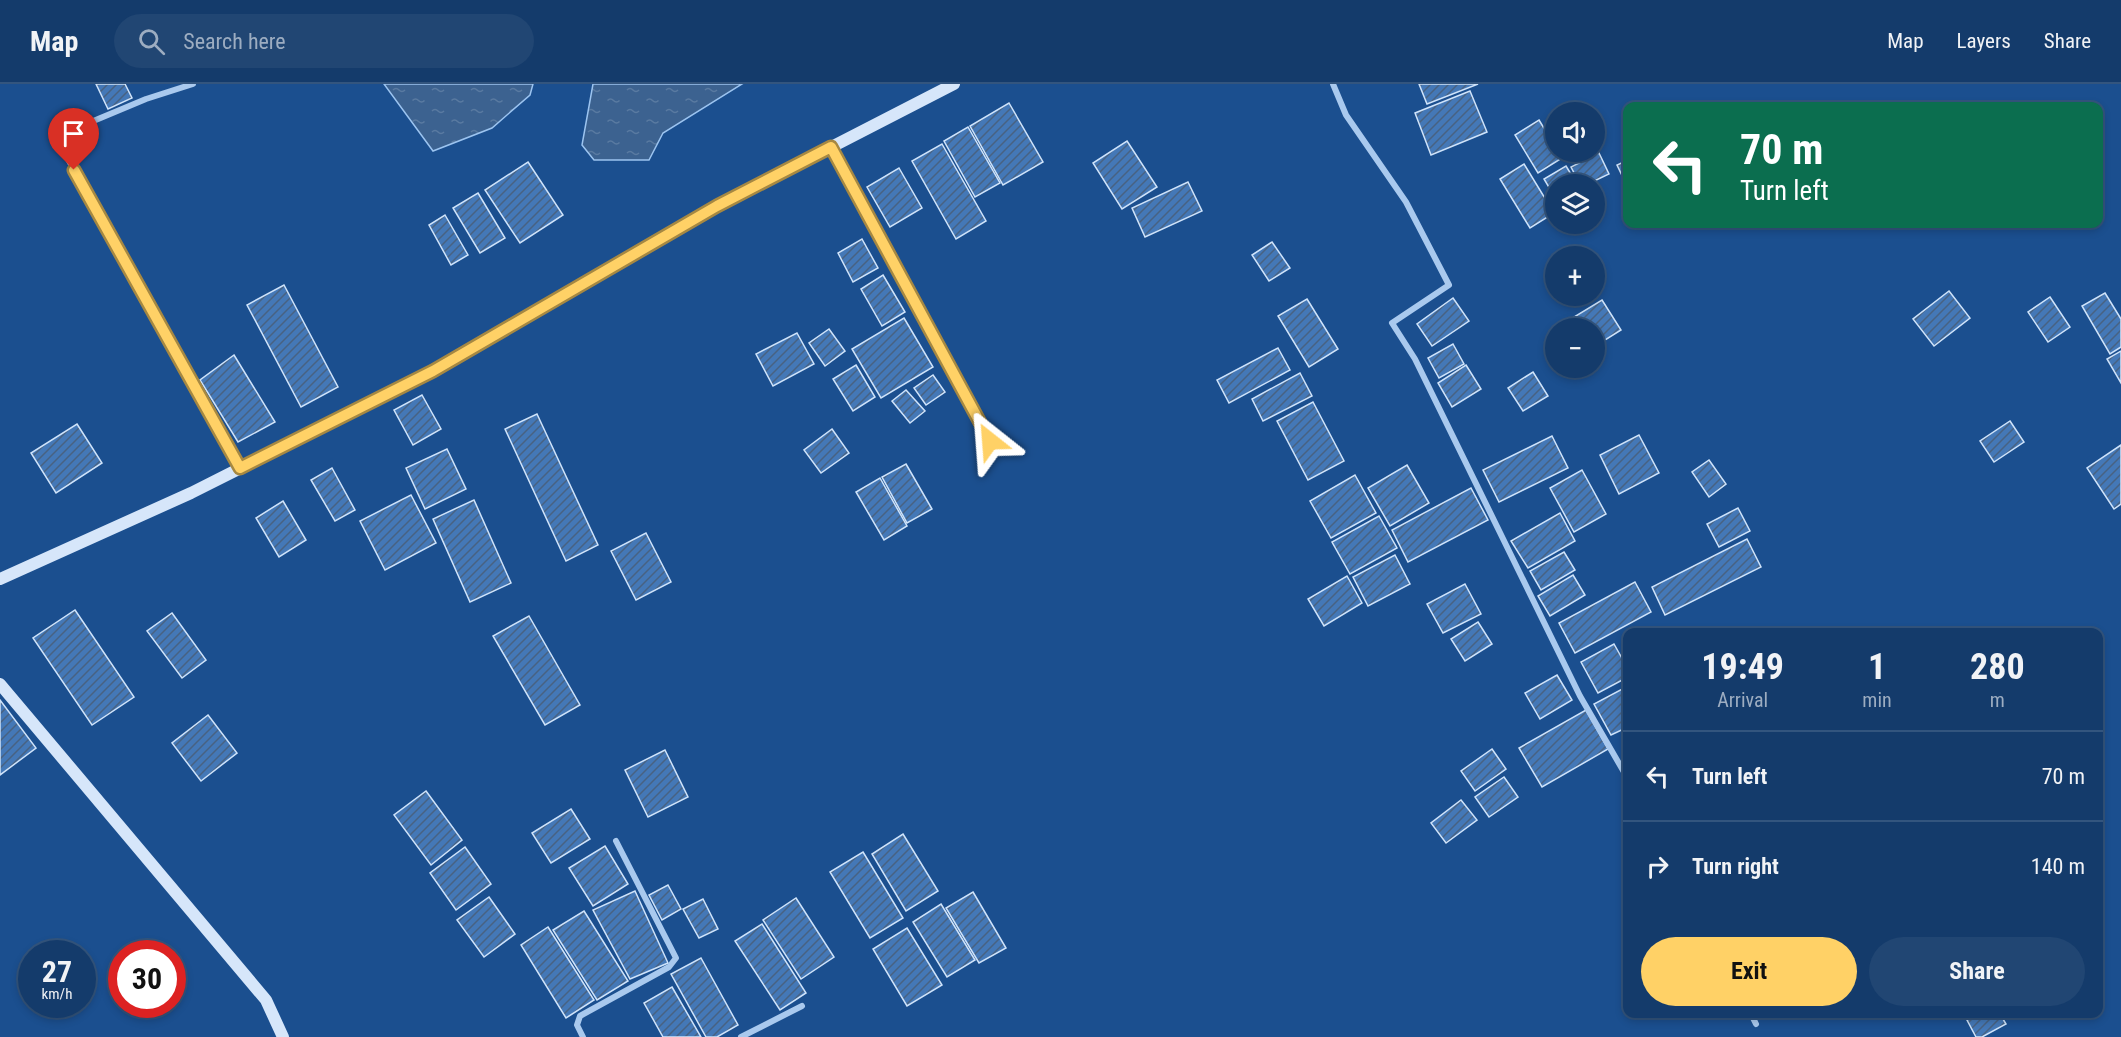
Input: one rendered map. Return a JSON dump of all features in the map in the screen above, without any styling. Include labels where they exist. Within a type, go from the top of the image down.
[{"type":"street","points":[[193,84],[146,99],[68,132],[62,141],[63,150],[240,468]]},
{"type":"street","points":[[0,579],[191,493],[433,371],[717,206],[954,84]]},
{"type":"street","points":[[1333,84],[1346,115],[1406,202],[1449,285],[1392,323],[1420,369],[1580,696],[1623,770]]},
{"type":"street","points":[[831,147],[990,441]]},
{"type":"street","points":[[0,684],[266,1000],[284,1037]]},
{"type":"street","points":[[583,1037],[577,1024],[580,1016],[669,968],[676,958],[616,841]]},
{"type":"street","points":[[741,1037],[802,1006]]},
{"type":"street","points":[[1753,1018],[1756,1024]]},
{"type":"water","points":[[384,84],[533,84],[530,95],[492,128],[433,151]]},
{"type":"water","points":[[593,84],[742,84],[663,133],[649,160],[594,160],[582,145]]},
{"type":"building","points":[[96,84],[125,84],[132,98],[108,109]]},
{"type":"building","points":[[1419,84],[1478,84],[1427,104]]},
{"type":"building","points":[[1470,91],[1487,132],[1431,155],[1415,113]]},
{"type":"building","points":[[1009,103],[1043,162],[1003,185],[970,126]]},
{"type":"building","points":[[1539,120],[1545,130],[1545,162],[1556,162],[1538,173],[1515,135]]},
{"type":"building","points":[[968,127],[1000,183],[975,197],[944,141]]},
{"type":"building","points":[[1127,141],[1157,187],[1122,209],[1093,163]]},
{"type":"building","points":[[942,144],[986,221],[956,239],[912,161]]},
{"type":"building","points":[[528,162],[563,215],[520,243],[485,190]]},
{"type":"building","points":[[1581,162],[1603,162],[1609,174],[1605,176],[1605,174],[1575,174],[1571,167]]},
{"type":"building","points":[[1623,162],[1623,178],[1617,165]]},
{"type":"building","points":[[1524,164],[1545,198],[1545,219],[1530,228],[1500,179]]},
{"type":"building","points":[[1566,166],[1571,174],[1552,174]]},
{"type":"building","points":[[899,168],[922,208],[890,227],[867,187]]},
{"type":"building","points":[[1188,182],[1202,211],[1145,237],[1132,208]]},
{"type":"building","points":[[478,193],[505,238],[480,253],[453,208]]},
{"type":"building","points":[[445,215],[468,255],[451,265],[429,225]]},
{"type":"building","points":[[862,239],[878,268],[853,282],[838,253]]},
{"type":"building","points":[[1272,242],[1290,268],[1269,281],[1252,255]]},
{"type":"building","points":[[883,275],[905,312],[882,326],[861,289]]},
{"type":"building","points":[[284,285],[338,387],[301,407],[247,305]]},
{"type":"building","points":[[1949,291],[1970,318],[1934,346],[1913,319]]},
{"type":"building","points":[[2105,293],[2121,319],[2121,347],[2110,354],[2082,306]]},
{"type":"building","points":[[2050,297],[2070,327],[2048,342],[2028,312]]},
{"type":"building","points":[[1453,298],[1469,321],[1432,346],[1417,324]]},
{"type":"building","points":[[1307,299],[1338,349],[1309,367],[1278,316]]},
{"type":"building","points":[[1605,305],[1621,330],[1605,340],[1605,318],[1572,318],[1592,306]]},
{"type":"building","points":[[904,318],[933,367],[881,398],[852,349]]},
{"type":"building","points":[[829,329],[845,351],[825,366],[809,343]]},
{"type":"building","points":[[797,333],[814,364],[773,386],[756,354]]},
{"type":"building","points":[[1453,344],[1464,364],[1439,378],[1428,358]]},
{"type":"building","points":[[1278,348],[1290,370],[1229,403],[1217,380]]},
{"type":"building","points":[[2121,351],[2121,383],[2107,359]]},
{"type":"building","points":[[234,355],[275,422],[238,442],[200,380]]},
{"type":"building","points":[[856,365],[875,397],[853,411],[833,379]]},
{"type":"building","points":[[1466,365],[1481,389],[1452,407],[1438,383]]},
{"type":"building","points":[[1533,372],[1548,396],[1523,411],[1508,388]]},
{"type":"building","points":[[1300,373],[1312,396],[1263,421],[1252,399]]},
{"type":"building","points":[[933,375],[945,392],[926,405],[914,388]]},
{"type":"building","points":[[906,390],[925,411],[910,423],[892,401]]},
{"type":"building","points":[[422,395],[441,429],[413,445],[394,410]]},
{"type":"building","points":[[1313,402],[1344,461],[1308,480],[1277,421]]},
{"type":"building","points":[[537,414],[598,545],[566,561],[505,429]]},
{"type":"building","points":[[2010,421],[2024,442],[1994,462],[1980,441]]},
{"type":"building","points":[[77,424],[102,463],[56,493],[31,453]]},
{"type":"building","points":[[832,429],[849,453],[821,473],[804,450]]},
{"type":"building","points":[[1639,435],[1659,473],[1619,494],[1600,455]]},
{"type":"building","points":[[1552,436],[1568,468],[1499,502],[1483,470]]},
{"type":"building","points":[[2121,445],[2121,504],[2114,509],[2087,468]]},
{"type":"building","points":[[447,449],[466,489],[425,509],[406,468]]},
{"type":"building","points":[[1709,460],[1726,484],[1709,497],[1692,472]]},
{"type":"building","points":[[906,464],[932,509],[907,523],[882,477]]},
{"type":"building","points":[[1407,465],[1429,503],[1390,526],[1368,488]]},
{"type":"building","points":[[332,468],[355,510],[335,521],[311,480]]},
{"type":"building","points":[[1582,470],[1606,514],[1574,532],[1550,488]]},
{"type":"building","points":[[1355,475],[1376,513],[1331,538],[1310,501]]},
{"type":"building","points":[[880,478],[907,526],[884,540],[856,492]]},
{"type":"building","points":[[1471,488],[1488,520],[1408,562],[1392,530]]},
{"type":"building","points":[[411,495],[436,543],[385,570],[360,521]]},
{"type":"building","points":[[474,500],[511,583],[470,602],[433,519]]},
{"type":"building","points":[[283,501],[306,540],[279,557],[256,518]]},
{"type":"building","points":[[1738,508],[1750,531],[1719,547],[1707,524]]},
{"type":"building","points":[[1560,513],[1575,541],[1528,568],[1511,541]]},
{"type":"building","points":[[1379,516],[1397,548],[1350,574],[1332,542]]},
{"type":"building","points":[[646,533],[671,582],[636,600],[611,551]]},
{"type":"building","points":[[1747,539],[1761,567],[1665,615],[1652,587]]},
{"type":"building","points":[[1564,552],[1575,570],[1541,590],[1530,571]]},
{"type":"building","points":[[1395,555],[1410,584],[1368,606],[1353,577]]},
{"type":"building","points":[[1573,575],[1585,595],[1550,616],[1538,596]]},
{"type":"building","points":[[1347,576],[1362,603],[1324,626],[1308,599]]},
{"type":"building","points":[[1635,582],[1651,612],[1575,653],[1559,623]]},
{"type":"building","points":[[1465,584],[1481,614],[1443,633],[1427,604]]},
{"type":"building","points":[[75,610],[134,697],[92,725],[33,638]]},
{"type":"building","points":[[172,613],[206,660],[182,678],[147,631]]},
{"type":"building","points":[[529,616],[580,705],[545,725],[493,636]]},
{"type":"building","points":[[1478,622],[1492,644],[1465,661],[1451,639]]},
{"type":"building","points":[[1614,644],[1623,660],[1623,680],[1598,693],[1581,662]]},
{"type":"building","points":[[1557,675],[1572,700],[1540,719],[1525,693]]},
{"type":"building","points":[[1623,689],[1623,729],[1611,735],[1594,704]]},
{"type":"building","points":[[0,700],[36,748],[0,775]]},
{"type":"building","points":[[1586,710],[1608,749],[1542,787],[1519,748]]},
{"type":"building","points":[[208,715],[237,753],[201,781],[172,743]]},
{"type":"building","points":[[1492,749],[1506,769],[1475,791],[1461,771]]},
{"type":"building","points":[[665,750],[688,797],[648,817],[625,770]]},
{"type":"building","points":[[1504,777],[1518,797],[1489,817],[1475,797]]},
{"type":"building","points":[[426,791],[462,840],[431,865],[394,815]]},
{"type":"building","points":[[1461,800],[1477,820],[1446,843],[1431,823]]},
{"type":"building","points":[[571,809],[590,839],[551,863],[532,833]]},
{"type":"building","points":[[903,834],[938,891],[906,911],[872,854]]},
{"type":"building","points":[[605,846],[628,884],[593,906],[569,868]]},
{"type":"building","points":[[465,847],[491,884],[456,910],[430,873]]},
{"type":"building","points":[[863,852],[903,918],[870,938],[830,872]]},
{"type":"building","points":[[668,885],[681,909],[662,920],[649,895]]},
{"type":"building","points":[[635,891],[668,963],[630,979],[593,910]]},
{"type":"building","points":[[973,892],[1006,948],[979,963],[946,908]]},
{"type":"building","points":[[489,897],[515,934],[484,957],[457,920]]},
{"type":"building","points":[[796,898],[834,957],[801,979],[763,920]]},
{"type":"building","points":[[703,899],[718,929],[699,938],[683,909]]},
{"type":"building","points":[[941,904],[975,960],[947,977],[913,922]]},
{"type":"building","points":[[584,911],[628,981],[597,1000],[553,930]]},
{"type":"building","points":[[762,924],[806,993],[780,1010],[735,941]]},
{"type":"building","points":[[548,927],[594,1000],[566,1018],[521,945]]},
{"type":"building","points":[[907,928],[942,985],[907,1006],[873,949]]},
{"type":"building","points":[[701,958],[738,1025],[717,1037],[706,1037],[671,974]]},
{"type":"building","points":[[672,987],[701,1037],[663,1037],[644,1003]]},
{"type":"building","points":[[2002,1018],[2006,1024],[1982,1037],[1976,1037],[1967,1020]]},
{"type":"route","points":[[74,170],[240,468],[433,371],[717,206],[831,147],[990,441]]}]
